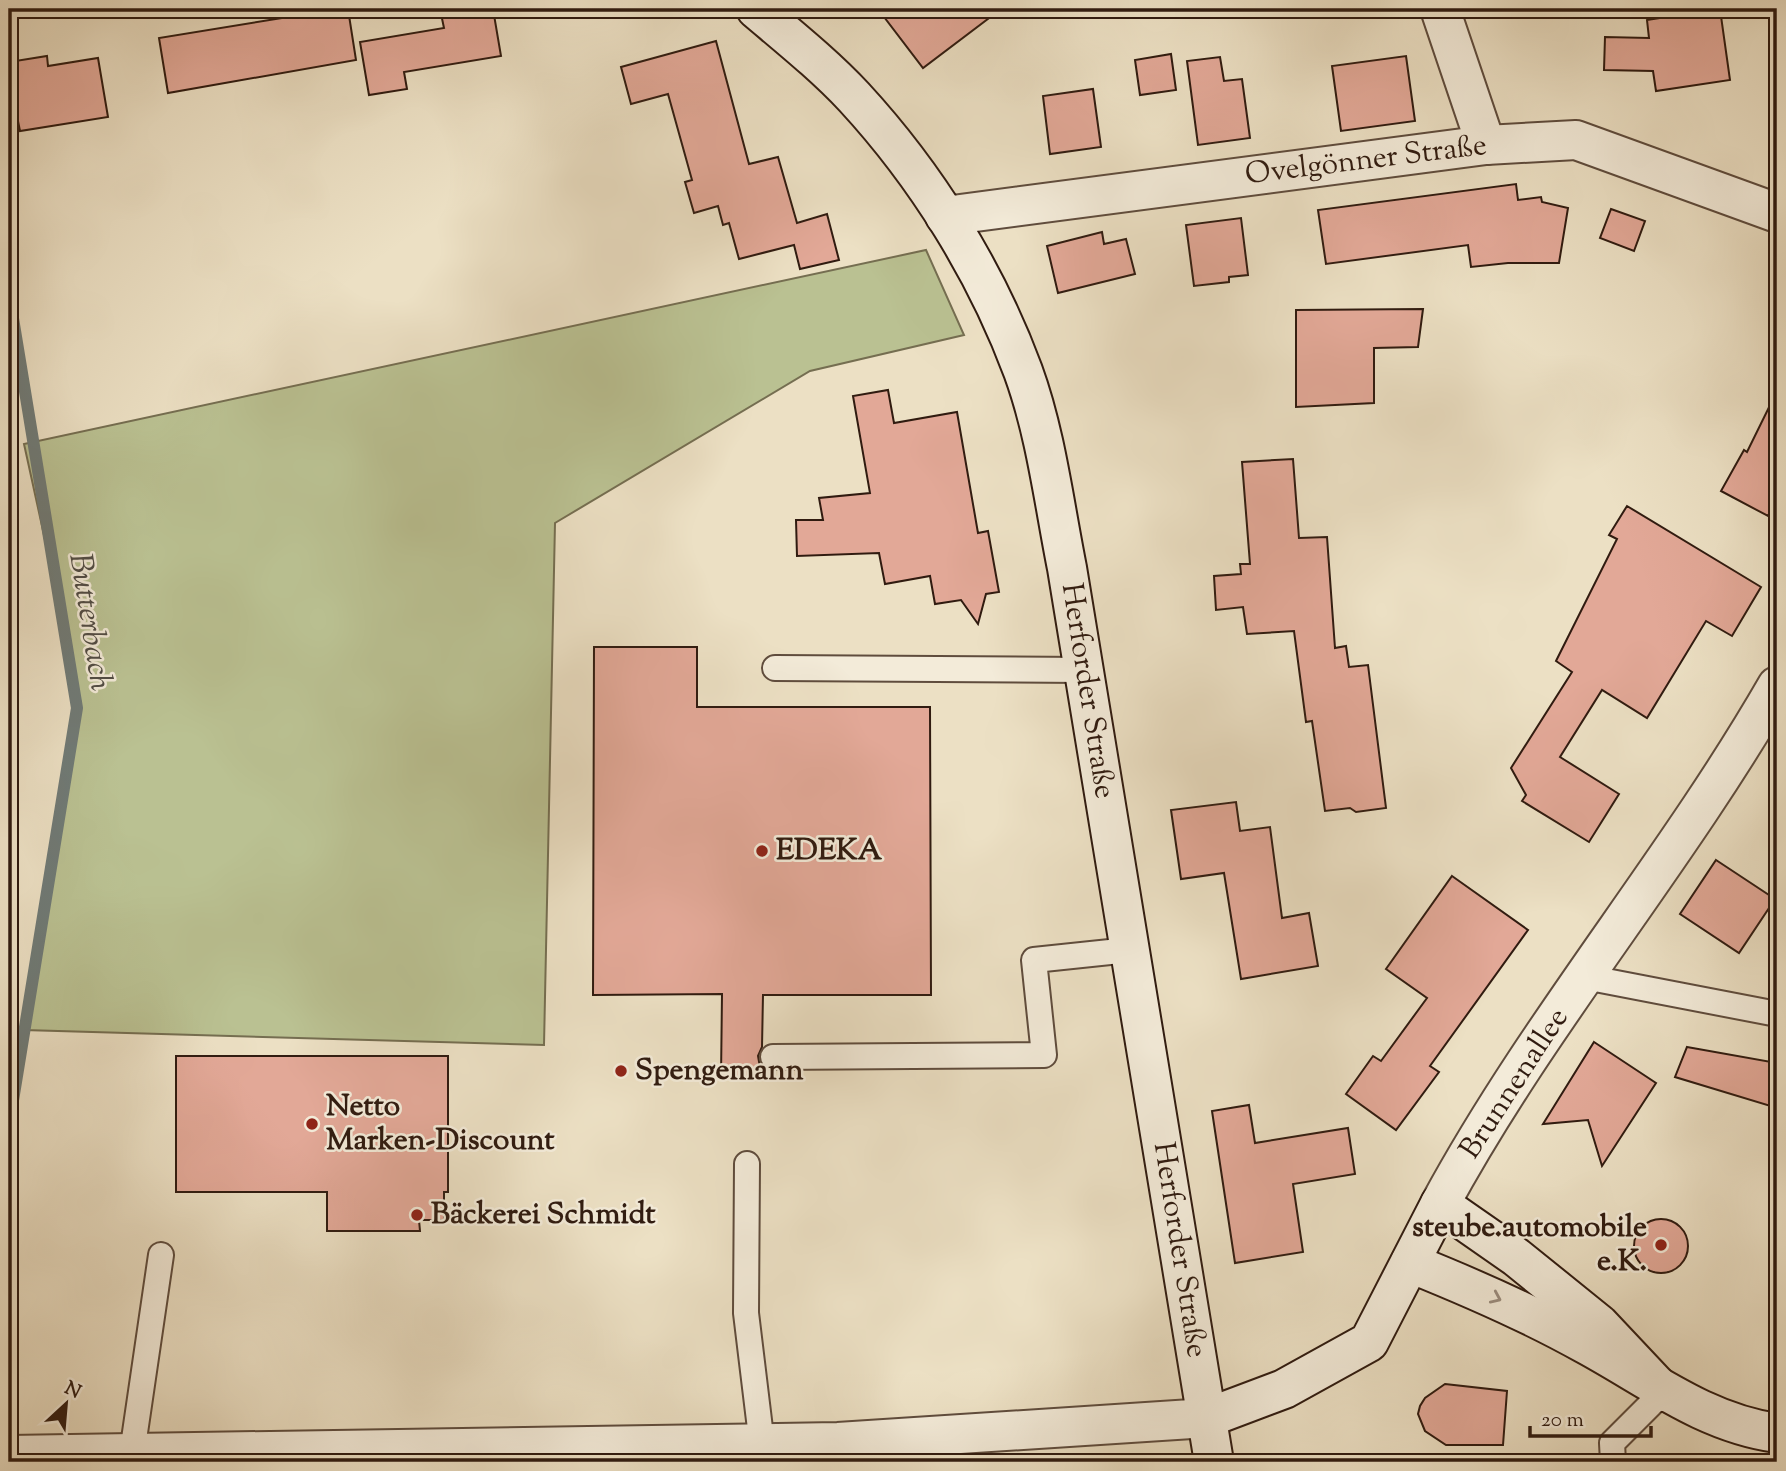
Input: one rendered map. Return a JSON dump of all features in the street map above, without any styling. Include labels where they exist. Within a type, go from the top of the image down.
[{"type":"street","name":"Herforder Straße","points":[[755,9],[853,96],[899,149],[945,216],[990,297],[1023,373],[1046,457],[1214,1462]]},
{"type":"street","points":[[1440,9],[1486,145]]},
{"type":"street","name":"Ovelgönner Straße","points":[[945,216],[1486,145],[1576,140],[1777,213]]},
{"type":"street","name":"Brunnenallee","points":[[9,1455],[515,1455],[891,1441],[1207,1418],[1284,1389],[1369,1342],[1476,1138],[1690,825],[1777,687]]},
{"type":"street","points":[[1440,1204],[1516,1257],[1599,1324],[1663,1392]]},
{"type":"street","points":[[1410,1263],[1500,1298],[1588,1345],[1663,1392],[1720,1419],[1777,1433]]},
{"type":"lane","points":[[775,667],[1083,670]]},
{"type":"lane","points":[[773,1057],[1044,1055],[1034,960],[1129,950]]},
{"type":"lane","points":[[1586,978],[1777,1014]]},
{"type":"lane","points":[[747,1164],[746,1313],[762,1445]]},
{"type":"lane","points":[[132,1453],[161,1255]]},
{"type":"lane","points":[[1613,1462],[1612,1443],[1663,1392]]},
{"type":"green space","points":[[926,250],[964,335],[810,371],[555,523],[544,1045],[24,1030],[81,704],[24,444]]},
{"type":"building","points":[[348,9],[356,60],[168,93],[159,38]]},
{"type":"building","points":[[440,9],[493,9],[501,56],[404,72],[407,89],[369,95],[360,42],[444,28]]},
{"type":"building","points":[[878,9],[1001,9],[923,68]]},
{"type":"building","points":[[1685,9],[1720,9],[1730,80],[1656,91],[1653,71],[1604,70],[1605,37],[1649,38],[1647,20],[1686,14]]},
{"type":"building","points":[[716,41],[749,164],[778,157],[797,223],[827,214],[839,260],[800,269],[794,245],[739,259],[729,223],[723,225],[718,206],[694,213],[685,182],[692,180],[668,94],[631,104],[621,67]]},
{"type":"building","points":[[1171,54],[1176,90],[1140,95],[1135,60]]},
{"type":"building","points":[[47,56],[48,66],[98,58],[108,117],[20,131],[9,77],[9,62]]},
{"type":"building","points":[[1406,56],[1415,121],[1341,131],[1332,66]]},
{"type":"building","points":[[1220,57],[1224,81],[1242,79],[1250,138],[1198,145],[1187,61]]},
{"type":"building","points":[[1093,89],[1101,147],[1050,154],[1043,96]]},
{"type":"building","points":[[1516,184],[1518,200],[1541,197],[1542,202],[1568,208],[1559,263],[1508,263],[1471,267],[1468,245],[1326,264],[1318,210]]},
{"type":"building","points":[[1611,209],[1645,221],[1634,251],[1600,238]]},
{"type":"building","points":[[1241,218],[1248,275],[1229,277],[1229,282],[1194,286],[1186,225]]},
{"type":"building","points":[[1102,232],[1104,244],[1126,239],[1135,274],[1058,293],[1047,246]]},
{"type":"building","points":[[1423,309],[1418,347],[1374,348],[1374,403],[1296,407],[1296,310]]},
{"type":"building","points":[[888,390],[894,423],[957,412],[978,533],[988,531],[999,592],[986,594],[978,624],[961,600],[935,604],[930,576],[885,584],[879,553],[797,556],[796,520],[823,520],[819,498],[870,493],[853,396]]},
{"type":"building","points":[[1777,391],[1777,499],[1768,516],[1721,491],[1744,450],[1747,452]]},
{"type":"building","points":[[1293,459],[1299,538],[1327,537],[1335,648],[1346,646],[1349,667],[1368,665],[1386,808],[1356,812],[1350,808],[1325,811],[1312,721],[1306,722],[1294,631],[1247,634],[1243,607],[1216,610],[1214,576],[1241,574],[1240,564],[1250,564],[1242,462]]},
{"type":"building","points":[[1627,506],[1761,587],[1732,636],[1706,621],[1647,718],[1602,690],[1560,757],[1619,794],[1589,842],[1522,801],[1526,795],[1511,768],[1572,672],[1556,661],[1617,539],[1609,535]]},
{"type":"building","name":"EDEKA","points":[[594,647],[697,647],[697,707],[930,707],[931,995],[763,995],[762,1047],[758,1056],[762,1079],[721,1078],[722,994],[593,995]]},
{"type":"building","points":[[1236,802],[1240,831],[1270,827],[1282,918],[1309,913],[1318,966],[1241,979],[1224,873],[1181,879],[1171,810]]},
{"type":"building","points":[[1716,860],[1775,899],[1739,953],[1680,914]]},
{"type":"building","points":[[1452,876],[1528,930],[1430,1066],[1439,1072],[1396,1130],[1346,1094],[1373,1056],[1381,1061],[1427,998],[1386,969]]},
{"type":"building","points":[[1594,1042],[1656,1083],[1602,1166],[1588,1120],[1543,1124]]},
{"type":"building","points":[[1687,1047],[1777,1063],[1777,1108],[1675,1077]]},
{"type":"building","name":"Netto Marken-Discount","points":[[176,1056],[448,1056],[448,1192],[444,1192],[444,1220],[419,1220],[420,1231],[327,1231],[327,1192],[176,1192]]},
{"type":"building","points":[[1249,1105],[1255,1143],[1348,1128],[1355,1174],[1293,1184],[1303,1252],[1235,1263],[1212,1111]]},
{"type":"building","points":[[1661,1219],[1680,1227],[1688,1246],[1680,1265],[1661,1273],[1642,1265],[1634,1246],[1642,1227]]},
{"type":"building","points":[[1445,1384],[1507,1391],[1503,1445],[1446,1445],[1425,1431],[1418,1414],[1420,1406],[1425,1398]]},
{"type":"waterway","name":"Butterbach","points":[[9,294],[77,708],[9,1125]]},
{"type":"place","name":"EDEKA","points":[[762,851]]},
{"type":"place","name":"Spengemann","points":[[621,1071]]},
{"type":"place","name":"Netto Marken-Discount","points":[[312,1124]]},
{"type":"place","name":"Bäckerei Schmidt","points":[[417,1215]]},
{"type":"place","name":"steube.automobile e.K.","points":[[1661,1245]]}]
